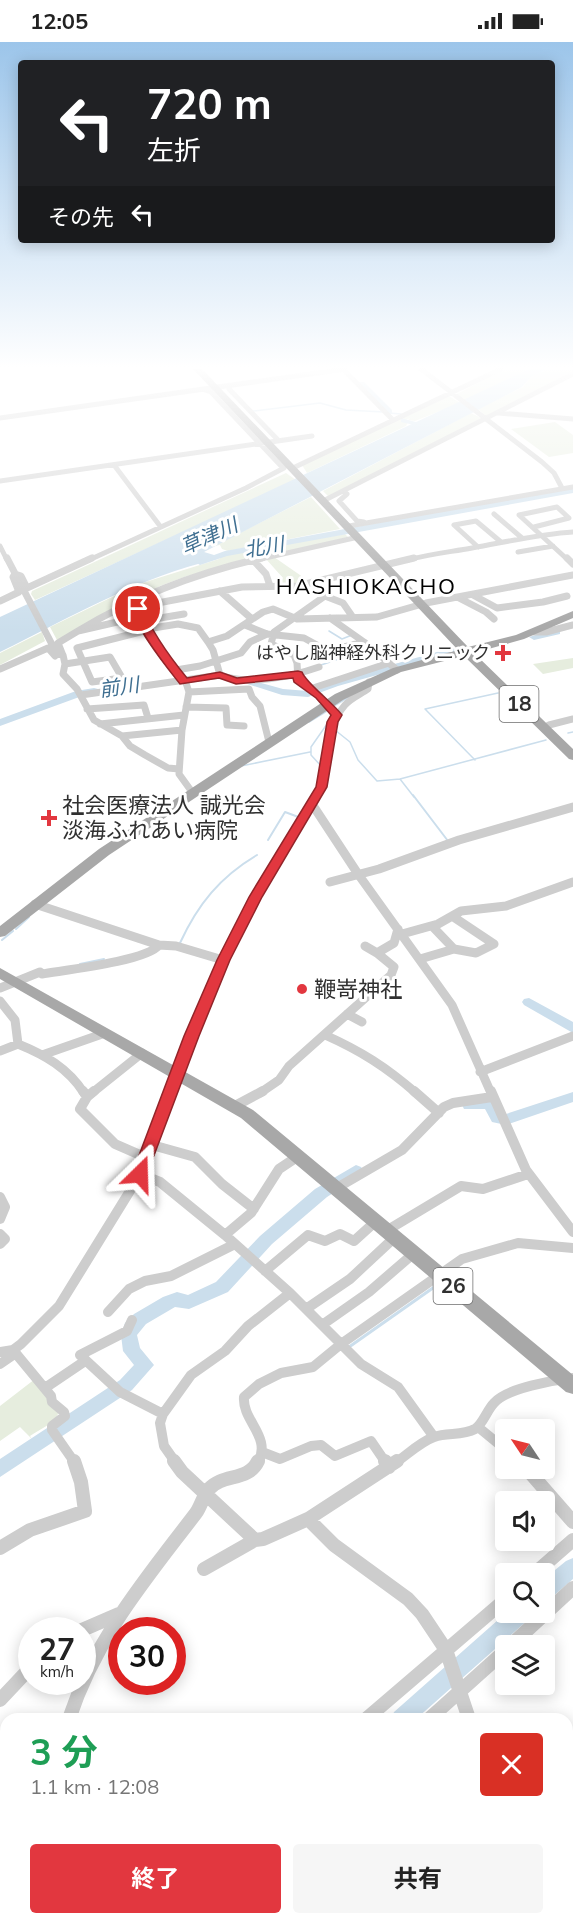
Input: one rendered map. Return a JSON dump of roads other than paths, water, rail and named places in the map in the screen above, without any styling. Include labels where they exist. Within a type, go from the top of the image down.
[{"type":"main road","points":[[282,457],[357,538],[469,650]]},
{"type":"main road","points":[[0,933],[104,852],[192,792],[327,705],[393,666],[469,650],[534,632],[573,614]]},
{"type":"main road","name":"18","points":[[469,650],[573,748]]},
{"type":"main road","name":"18","points":[[469,650],[573,756]]},
{"type":"main road","name":"26","points":[[5,981],[178,1072],[235,1106],[570,1381]]},
{"type":"street","points":[[0,481],[168,457]]},
{"type":"street","points":[[15,574],[21,576],[27,588],[313,457]]},
{"type":"street","points":[[0,602],[25,593],[315,457]]},
{"type":"street","points":[[321,498],[360,484],[413,457]]},
{"type":"street","points":[[536,457],[554,473],[562,488]]},
{"type":"street","points":[[114,465],[160,526]]},
{"type":"street","points":[[360,484],[339,501],[358,522],[376,522]]},
{"type":"street","points":[[347,527],[573,487]]},
{"type":"street","points":[[534,527],[569,518],[556,507],[519,515],[573,564]]},
{"type":"street","points":[[494,514],[522,538]]},
{"type":"street","points":[[478,547],[454,525],[476,521],[501,542]]},
{"type":"street","points":[[192,792],[182,779],[179,769],[182,730],[189,693],[183,680],[167,661],[147,629],[138,609],[148,604],[220,591],[297,586],[434,553],[542,534],[573,532]]},
{"type":"street","points":[[179,769],[168,768],[153,760],[130,746],[122,736],[90,716],[81,695],[63,674],[65,664],[58,643],[124,605],[176,581],[208,570],[357,538]]},
{"type":"street","points":[[0,546],[2,554],[49,638],[61,655]]},
{"type":"street","points":[[518,552],[552,546]]},
{"type":"street","points":[[253,560],[266,573],[270,586]]},
{"type":"street","points":[[25,593],[66,570]]},
{"type":"street","points":[[0,602],[19,592],[13,577],[15,574]]},
{"type":"street","points":[[208,642],[227,636],[273,609],[292,618],[377,617],[423,604],[573,575]]},
{"type":"street","points":[[315,582],[325,596],[343,603],[352,616]]},
{"type":"street","points":[[220,591],[243,609],[252,620]]},
{"type":"street","points":[[473,595],[497,608],[543,602],[567,596]]},
{"type":"street","points":[[176,670],[200,666],[242,652],[250,642],[270,635],[325,596]]},
{"type":"street","points":[[459,598],[469,606],[486,612],[494,619]]},
{"type":"street","points":[[78,631],[141,619],[184,614]]},
{"type":"street","points":[[330,618],[393,666]]},
{"type":"street","points":[[122,678],[92,682],[77,648],[147,629],[178,624],[198,628],[208,642],[220,674],[237,685],[249,689],[252,697],[260,706],[269,742]]},
{"type":"street","points":[[245,625],[270,635],[304,638],[330,651],[364,642]]},
{"type":"street","points":[[534,632],[546,632],[573,625]]},
{"type":"street","points":[[270,635],[271,644],[289,650],[295,657],[299,666],[298,680],[336,715]]},
{"type":"street","points":[[0,668],[49,638]]},
{"type":"street","points":[[0,668],[48,648],[53,656],[61,655]]},
{"type":"street","points":[[65,664],[110,657],[128,687]]},
{"type":"street","points":[[310,689],[393,666]]},
{"type":"street","points":[[189,693],[298,674],[319,667]]},
{"type":"street","points":[[81,695],[220,674]]},
{"type":"street","points":[[0,1364],[60,1306],[140,1174],[178,1072],[224,960],[256,897],[322,787],[336,715],[346,703],[368,689],[369,682]]},
{"type":"street","points":[[87,709],[144,705],[148,718]]},
{"type":"street","points":[[100,724],[185,711],[226,708],[226,725],[244,726]]},
{"type":"street","points":[[549,725],[573,719]]},
{"type":"street","points":[[122,736],[182,730]]},
{"type":"street","points":[[312,804],[358,874],[452,1005],[480,1072],[528,1173],[571,1225]]},
{"type":"street","points":[[330,882],[459,840],[573,807]]},
{"type":"street","points":[[400,931],[432,926],[466,910],[492,910],[573,882]]},
{"type":"street","points":[[35,904],[159,945],[176,946],[224,960]]},
{"type":"street","points":[[420,959],[454,949],[476,952],[494,943],[452,916]]},
{"type":"street","points":[[432,926],[454,949]]},
{"type":"street","points":[[377,953],[394,943],[400,931]]},
{"type":"street","points":[[5,981],[40,972],[42,974],[133,958],[159,945]]},
{"type":"street","points":[[235,1106],[267,1089],[284,1075],[289,1066],[393,973],[394,967],[365,945]]},
{"type":"street","points":[[0,1001],[11,1011],[16,1020],[18,1044]]},
{"type":"street","points":[[346,1014],[362,1022]]},
{"type":"street","points":[[45,1054],[105,1033]]},
{"type":"street","points":[[325,1035],[362,1052],[388,1069],[440,1113]]},
{"type":"street","points":[[480,1072],[573,1036]]},
{"type":"street","points":[[0,1051],[18,1044],[45,1054],[77,1082],[87,1097]]},
{"type":"street","points":[[142,1053],[87,1097],[80,1109],[123,1151],[147,1158]]},
{"type":"street","points":[[332,1187],[402,1150],[444,1107],[453,1103],[492,1097]]},
{"type":"street","points":[[152,1145],[195,1157],[222,1184],[254,1209]]},
{"type":"street","points":[[225,1235],[254,1209],[268,1183],[279,1169],[297,1157]]},
{"type":"street","points":[[265,1271],[308,1235],[323,1243],[329,1242],[340,1234],[354,1241],[385,1231],[461,1186],[483,1189],[528,1173]]},
{"type":"street","points":[[140,1174],[160,1182],[225,1235],[290,1293],[361,1364],[398,1387],[434,1437]]},
{"type":"street","points":[[0,1197],[5,1207],[0,1219]]},
{"type":"street","points":[[306,1309],[350,1279],[385,1231]]},
{"type":"street","points":[[0,1234],[5,1239],[0,1245]]},
{"type":"street","points":[[71,1713],[80,1687],[118,1614],[163,1552],[198,1511],[206,1494],[222,1479],[243,1476],[252,1472],[262,1452],[261,1437],[243,1408],[244,1397],[271,1377],[314,1367],[341,1344],[462,1259],[518,1243],[573,1248]]},
{"type":"street","points":[[108,1312],[129,1289],[145,1281],[171,1276],[235,1244]]},
{"type":"street","points":[[322,1325],[369,1292],[413,1254]]},
{"type":"street","points":[[255,1540],[182,1472],[168,1454],[161,1435],[162,1414],[190,1375],[225,1351],[248,1326],[290,1293]]},
{"type":"street","points":[[132,1320],[127,1331],[80,1354],[118,1391],[162,1414]]},
{"type":"street","points":[[0,1352],[15,1351]]},
{"type":"street","points":[[0,1548],[30,1530],[85,1511],[76,1464],[52,1426],[65,1416],[64,1412],[52,1402],[51,1396],[15,1351]]},
{"type":"street","points":[[45,1388],[85,1361]]},
{"type":"street","points":[[204,1569],[255,1540],[263,1539],[308,1519],[434,1437],[466,1433],[478,1427],[485,1413],[496,1400],[546,1382],[570,1381]]},
{"type":"street","points":[[478,1427],[495,1441]]},
{"type":"street","points":[[262,1452],[274,1460],[280,1460],[307,1446],[321,1445],[335,1456],[371,1442],[389,1467]]},
{"type":"street","points":[[536,1479],[573,1522]]},
{"type":"street","points":[[308,1519],[334,1545],[408,1599],[422,1614],[447,1652],[467,1713]]},
{"type":"street","points":[[547,1563],[573,1540]]},
{"type":"street","points":[[522,1635],[573,1588]]},
{"type":"street","points":[[373,1713],[495,1609]]},
{"type":"street","points":[[96,1623],[118,1614]]},
{"type":"street","points":[[435,1713],[460,1688],[495,1659]]},
{"type":"street","points":[[0,1700],[18,1681]]},
{"type":"water","name":"草津川","points":[[342,457],[387,457],[204,552],[214,555],[217,559],[160,576],[133,587],[0,652],[0,617]]},
{"type":"waterway","name":"北川","points":[[360,530],[573,490]]},
{"type":"waterway","name":"北川","points":[[200,562],[225,554],[355,530]]},
{"type":"waterway","points":[[329,631],[342,639],[352,635]]},
{"type":"waterway","name":"前川","points":[[534,637],[556,632]]},
{"type":"waterway","points":[[321,665],[369,649]]},
{"type":"waterway","name":"前川","points":[[240,680],[282,692],[308,694],[334,684],[451,651]]},
{"type":"waterway","name":"前川","points":[[0,723],[80,693],[94,691]]},
{"type":"waterway","points":[[474,759],[425,709],[498,693]]},
{"type":"waterway","points":[[332,707],[349,697]]},
{"type":"waterway","points":[[309,722],[327,711]]},
{"type":"waterway","points":[[322,767],[311,755],[311,747],[334,714]]},
{"type":"waterway","points":[[335,730],[350,742],[358,760],[377,781],[400,779]]},
{"type":"waterway","points":[[568,733],[573,732]]},
{"type":"waterway","points":[[474,759],[546,740]]},
{"type":"waterway","points":[[241,766],[310,752]]},
{"type":"waterway","points":[[400,779],[474,759]]},
{"type":"waterway","points":[[400,779],[414,797]]},
{"type":"waterway","points":[[413,795],[448,841]]},
{"type":"waterway","points":[[268,840],[285,812],[301,818]]},
{"type":"waterway","points":[[180,943],[194,916],[211,893],[221,882],[257,855]]},
{"type":"waterway","points":[[16,929],[29,917]]},
{"type":"waterway","points":[[2,940],[13,931]]},
{"type":"waterway","points":[[80,964],[104,959]]},
{"type":"waterway","points":[[529,1002],[573,1028]]},
{"type":"waterway","points":[[506,1120],[573,1097]]},
{"type":"waterway","points":[[469,1105],[490,1104],[497,1118]]},
{"type":"waterway","points":[[0,1469],[126,1385],[145,1365],[132,1351],[129,1335],[131,1328],[140,1319],[169,1302],[177,1299],[189,1302],[222,1287],[266,1240],[321,1193],[356,1171]]},
{"type":"waterway","points":[[349,1347],[440,1283]]},
{"type":"waterway","points":[[555,1583],[573,1567]]},
{"type":"waterway","points":[[408,1713],[510,1623]]},
{"type":"place","name":"はやし脳神経外科クリニック","points":[[503,653]]},
{"type":"place","name":"社会医療法人 誠光会 淡海ふれあい病院","points":[[49,818]]},
{"type":"place","name":"鞭嵜神社","points":[[302,989]]},
{"type":"district","name":"HASHIOKACHO","points":[[366,586]]}]
